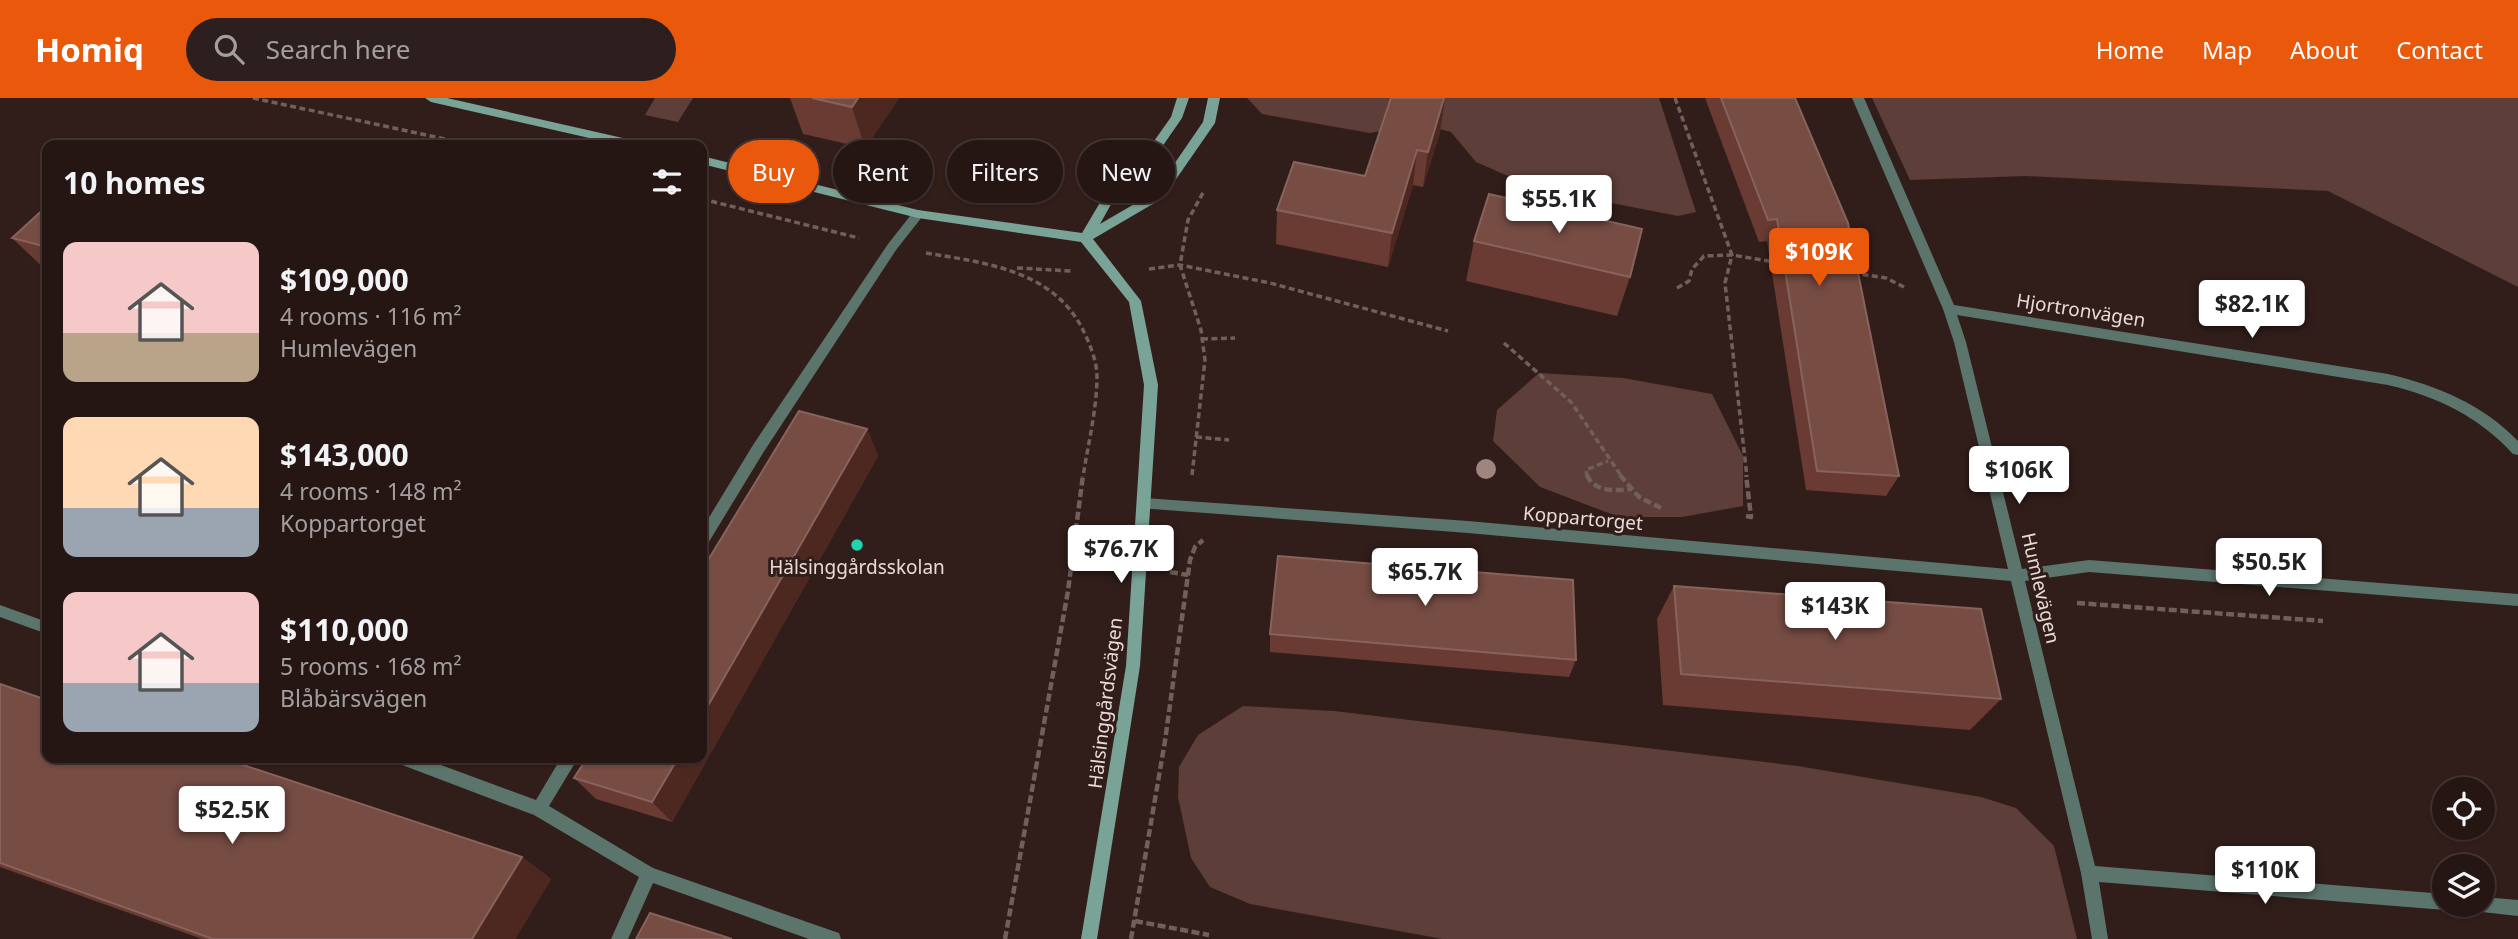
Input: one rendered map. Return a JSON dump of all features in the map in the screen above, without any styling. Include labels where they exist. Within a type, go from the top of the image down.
[{"type":"street","points":[[431,98],[614,140]]},
{"type":"street","points":[[1085,238],[1115,187],[1149,158],[1175,118],[1183,98]]},
{"type":"street","points":[[707,161],[918,214],[1085,238],[1159,195],[1209,123],[1214,98]]},
{"type":"street","name":"Humlevägen","points":[[1858,98],[1949,309],[2019,576],[2089,873],[2100,939]]},
{"type":"street","points":[[707,533],[758,449],[892,247],[918,214]]},
{"type":"street","name":"Hälsinggårdsvägen","points":[[1085,238],[1135,301],[1151,385],[1133,666],[1088,939]]},
{"type":"street","name":"Hjortronvägen","points":[[1949,309],[2407,383],[2451,397],[2479,413],[2518,450]]},
{"type":"street","name":"Koppartorget","points":[[1144,504],[1448,525],[2019,576],[2089,566],[2518,600]]},
{"type":"street","points":[[0,611],[42,626]]},
{"type":"street","points":[[415,763],[539,809],[649,874],[833,939]]},
{"type":"street","points":[[539,809],[567,763]]},
{"type":"street","points":[[2089,873],[2432,901]]},
{"type":"street","points":[[619,939],[649,874]]},
{"type":"street","points":[[2495,906],[2518,908]]},
{"type":"path","points":[[253,98],[450,140]]},
{"type":"path","points":[[1675,98],[1732,255],[1725,283],[1751,517],[1738,516]]},
{"type":"path","points":[[1206,538],[1188,507],[1205,360],[1202,339],[1180,265],[1188,220],[1208,183]]},
{"type":"path","points":[[707,200],[892,247],[1013,268],[1041,282],[1058,295],[1092,343],[1097,374],[1068,591],[1005,939]]},
{"type":"path","points":[[1677,288],[1689,281],[1692,270],[1704,256],[1732,255],[1783,263]]},
{"type":"path","points":[[1180,265],[1269,283],[1448,331]]},
{"type":"path","points":[[1847,272],[1886,278],[1949,309]]},
{"type":"path","points":[[1202,339],[1235,338]]},
{"type":"path","points":[[1504,343],[1565,397],[1588,424],[1608,461],[1632,489],[1656,508],[1669,509]]},
{"type":"path","points":[[1196,437],[1229,440]]},
{"type":"path","points":[[1608,461],[1586,470],[1590,483],[1601,489],[1632,489]]},
{"type":"path","points":[[1131,939],[1165,741],[1188,575]]},
{"type":"path","points":[[2075,603],[2324,621]]},
{"type":"path","points":[[1134,921],[1209,935]]},
{"type":"shaded area","points":[[655,98],[693,98],[678,122],[645,115]]},
{"type":"shaded area","points":[[1247,98],[1659,98],[1696,212],[1678,216],[1591,199],[1515,179],[1476,162],[1451,132],[1421,124],[1370,133],[1262,114]]},
{"type":"shaded area","points":[[1872,98],[2518,98],[2518,287],[2328,191],[2026,176],[1910,180]]},
{"type":"shaded area","points":[[1539,373],[1623,378],[1712,394],[1743,456],[1743,506],[1682,517],[1619,517],[1540,487],[1493,441],[1497,410]]},
{"type":"shaded area","points":[[1243,706],[1334,711],[1798,766],[1981,797],[2016,808],[2054,846],[2077,939],[1443,939],[1250,904],[1210,887],[1191,858],[1178,797],[1179,767],[1198,735]]},
{"type":"building","points":[[812,98],[858,98],[852,107]]},
{"type":"building","points":[[1391,98],[1444,98],[1428,152],[1417,150],[1392,233],[1277,210],[1294,162],[1365,176]]},
{"type":"building","points":[[1721,98],[1795,98],[1848,223],[1899,476],[1817,471],[1777,219],[1768,220]]},
{"type":"building","points":[[1489,194],[1642,229],[1630,277],[1474,241]]},
{"type":"building","points":[[42,211],[42,246],[12,238]]},
{"type":"building","points":[[799,411],[867,429],[707,707],[707,562]]},
{"type":"building","points":[[1278,556],[1573,580],[1576,660],[1270,634]]},
{"type":"building","points":[[1674,586],[1981,609],[2001,699],[1681,674]]},
{"type":"building","points":[[0,684],[42,698],[42,763],[237,763],[522,857],[472,939],[213,939],[0,863]]},
{"type":"building","points":[[584,763],[675,763],[652,802],[574,778]]},
{"type":"building","points":[[650,913],[732,939],[636,939]]},
{"type":"place","name":"Hälsinggårdsskolan","points":[[857,545]]}]
